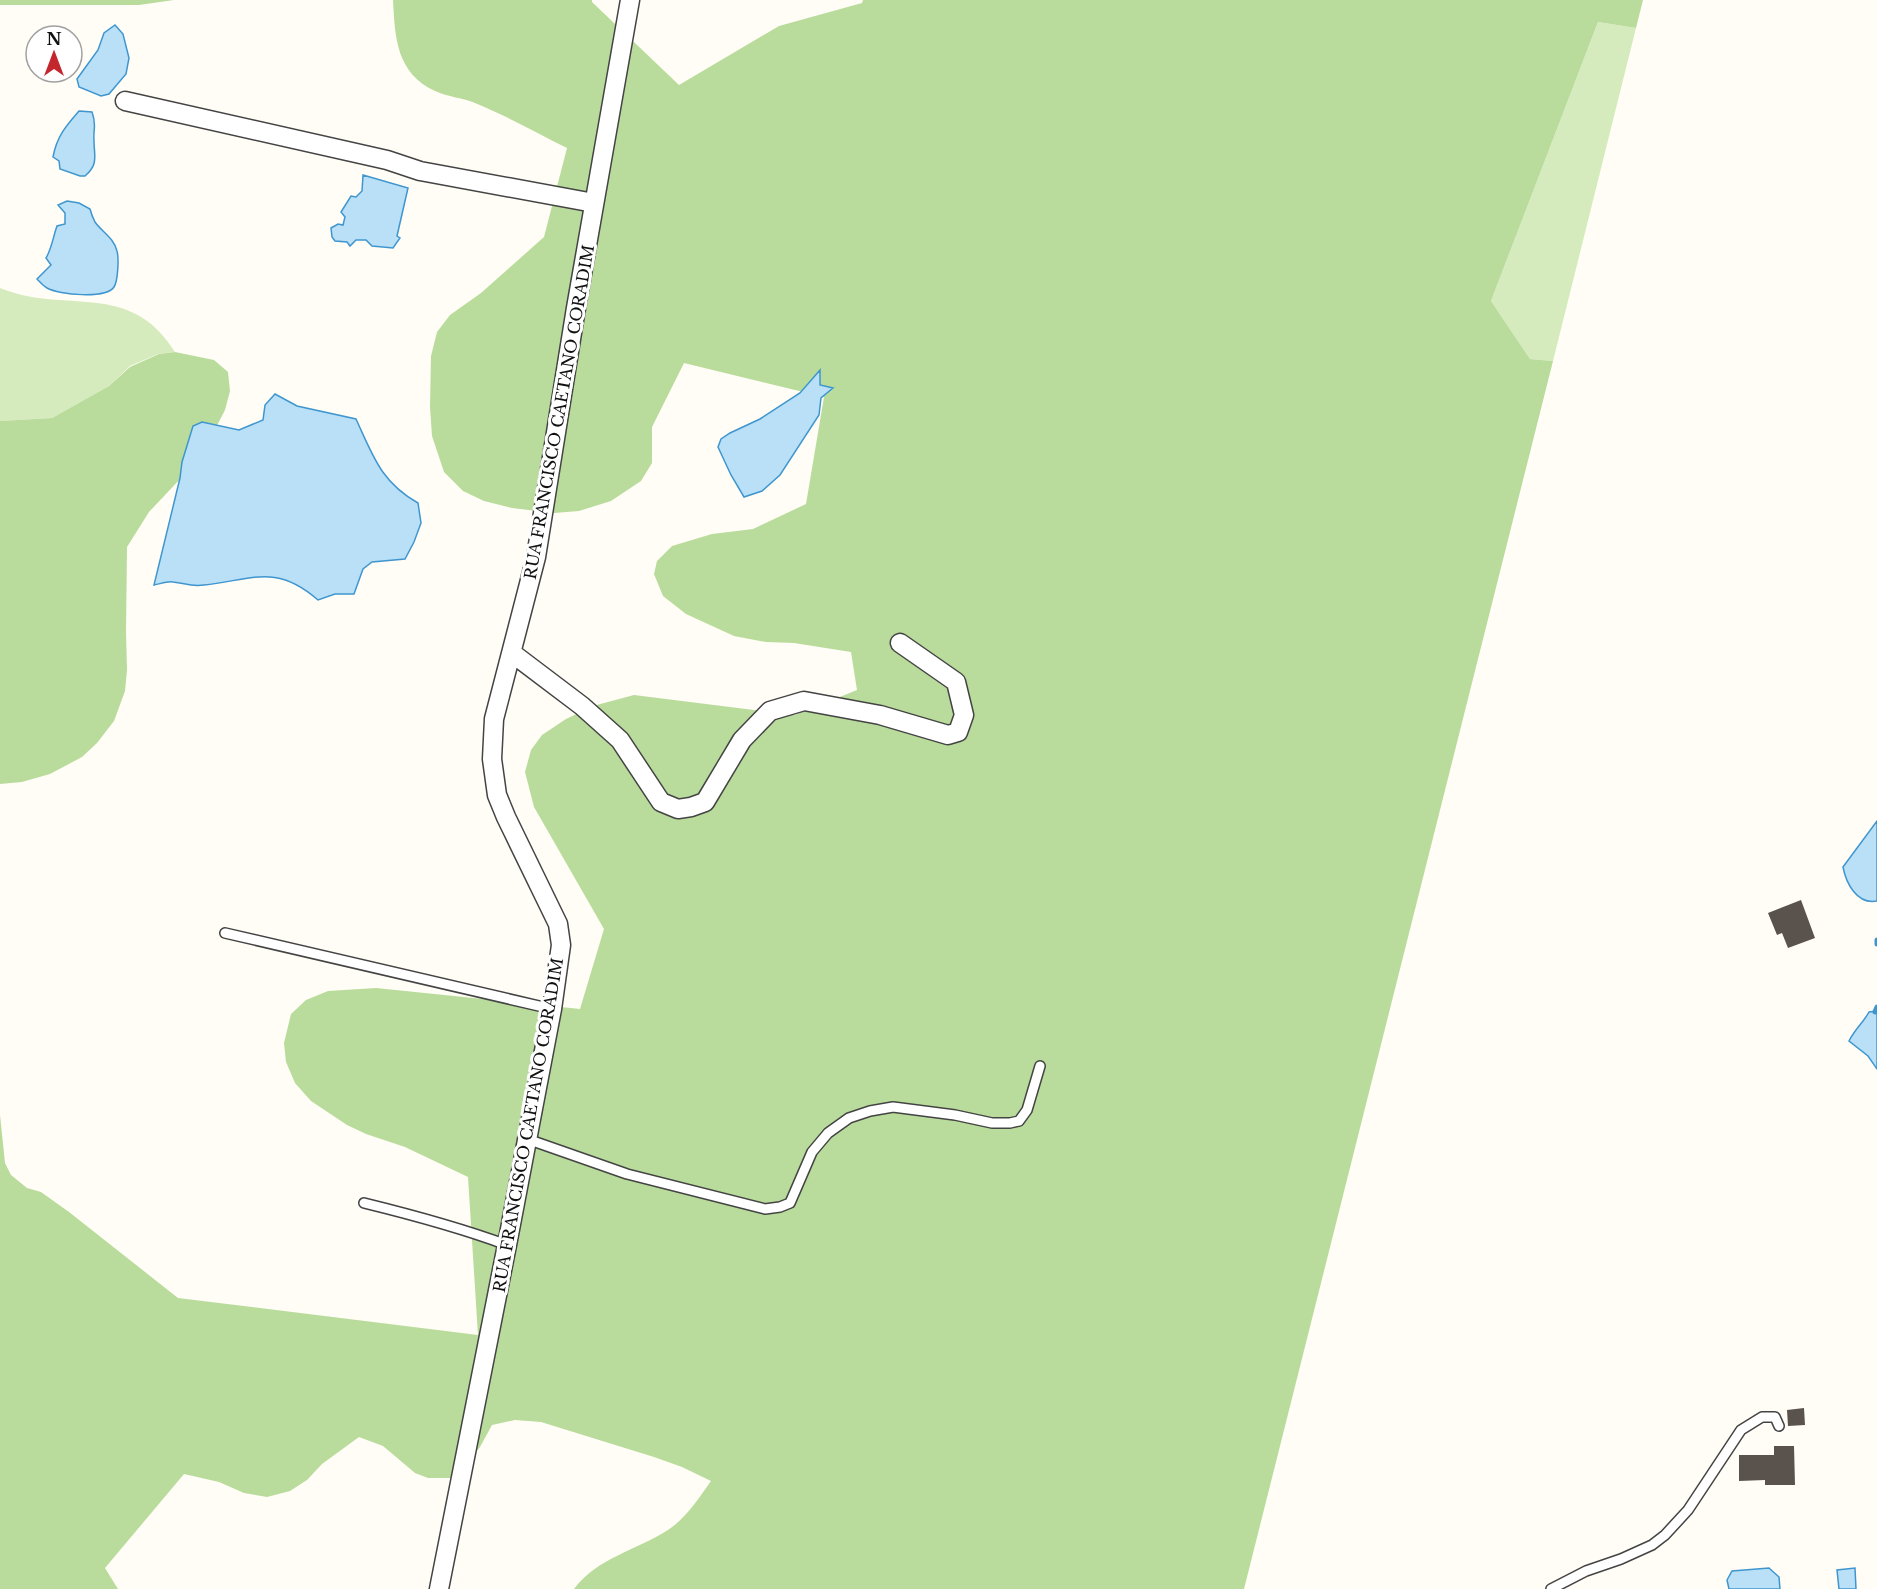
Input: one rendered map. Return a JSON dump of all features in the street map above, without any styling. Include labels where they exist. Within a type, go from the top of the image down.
[{"type":"street","name":"RUA FRANCISCO CAETANO CORADIM","points":[[439,1589],[552,1009],[561,945],[558,924],[497,795],[492,759],[494,719],[537,557],[594,203],[630,0]]},
{"type":"street","points":[[125,101],[387,160],[420,171],[594,203]]},
{"type":"street","points":[[513,653],[582,706],[620,740],[661,802],[678,809],[705,802],[742,740],[770,711],[804,702],[880,715],[948,735],[958,732],[964,715],[956,682],[900,643]]},
{"type":"lane","points":[[225,933],[552,1009]]},
{"type":"lane","points":[[527,1139],[627,1174],[765,1209],[773,1209],[790,1203],[812,1152],[828,1134],[849,1119],[870,1111],[893,1107],[955,1115],[992,1123],[1019,1121],[1027,1110],[1040,1066]]},
{"type":"lane","points":[[364,1203],[460,1228],[507,1245]]},
{"type":"lane","points":[[1551,1589],[1586,1571],[1652,1545],[1665,1535],[1688,1510],[1741,1430],[1762,1417],[1775,1417],[1779,1426]]},
{"type":"green space","points":[[0,0],[174,0],[139,5],[0,5]]},
{"type":"green space","points":[[393,0],[592,0],[679,85],[779,26],[862,3],[863,0],[1643,0],[1636,28],[1598,22],[1491,301],[1530,359],[1553,361],[1244,1589],[574,1589],[583,1578],[606,1562],[675,1525],[711,1481],[654,1457],[541,1422],[515,1420],[492,1425],[480,1447],[461,1471],[450,1478],[428,1478],[415,1473],[383,1446],[359,1437],[322,1464],[307,1480],[290,1491],[267,1497],[244,1493],[219,1482],[184,1474],[105,1568],[118,1589],[0,1589],[0,1115],[5,1163],[11,1175],[27,1188],[41,1192],[69,1212],[178,1298],[478,1335],[468,1177],[405,1147],[347,1125],[311,1101],[295,1083],[286,1062],[284,1043],[291,1014],[306,1000],[328,991],[376,988],[580,1009],[604,929],[534,807],[525,772],[531,750],[542,735],[566,719],[593,706],[634,695],[795,715],[857,690],[851,652],[734,636],[686,614],[663,596],[654,574],[657,561],[672,546],[712,534],[753,529],[806,504],[824,397],[684,363],[652,427],[652,463],[641,481],[611,501],[579,511],[554,513],[512,508],[484,501],[463,491],[444,472],[432,436],[430,407],[431,356],[437,332],[450,315],[481,293],[544,237],[567,148],[487,108],[440,93],[422,83],[412,74],[400,53]]},
{"type":"green space","points":[[1598,22],[1636,28],[1553,361],[1530,359],[1491,301]]},
{"type":"green space","points":[[0,288],[24,296],[117,307],[138,315],[157,329],[175,352],[158,354],[130,366],[109,386],[52,418],[0,421]]},
{"type":"green space","points":[[175,352],[214,360],[228,372],[230,391],[225,410],[210,439],[182,477],[149,512],[127,547],[127,670],[125,691],[114,721],[97,743],[82,757],[50,774],[22,782],[0,784],[0,421],[52,418],[109,386],[130,367],[159,354]]},
{"type":"water","points":[[115,25],[123,34],[129,58],[126,74],[109,94],[101,96],[79,87],[78,84],[84,84],[84,69],[98,50],[104,33]]},
{"type":"water","points":[[79,111],[92,112],[94,120],[95,160],[85,176],[60,169],[59,161],[53,157],[60,137]]},
{"type":"water","points":[[363,175],[408,188],[397,236],[400,238],[393,248],[372,246],[366,240],[356,240],[350,246],[347,242],[335,241],[332,237],[331,228],[338,224],[343,225],[345,217],[341,212],[351,196],[356,197],[362,191]]},
{"type":"water","points":[[67,201],[79,203],[90,209],[95,222],[115,246],[118,259],[117,275],[114,287],[109,291],[82,295],[61,292],[47,288],[37,279],[51,265],[46,258],[57,226],[65,224],[65,213],[58,205]]},
{"type":"water","points":[[820,370],[820,385],[833,388],[821,398],[819,415],[780,475],[762,491],[744,497],[718,447],[721,439],[760,419],[800,393]]},
{"type":"water","points":[[275,394],[297,406],[356,419],[373,456],[387,477],[405,495],[418,503],[421,523],[405,559],[372,562],[363,569],[354,594],[335,594],[318,600],[289,581],[276,578],[250,578],[199,585],[166,582],[154,585],[182,462],[193,426],[202,422],[239,430],[263,420],[265,405]]},
{"type":"water","points":[[1877,821],[1877,901],[1870,901],[1858,896],[1850,886],[1843,867]]},
{"type":"water","points":[[1877,1011],[1877,1069],[1868,1056],[1849,1041],[1869,1012]]},
{"type":"water","points":[[1769,1568],[1779,1577],[1780,1589],[1729,1589],[1727,1580],[1732,1571]]},
{"type":"water","points":[[1855,1568],[1856,1589],[1839,1589],[1837,1570]]},
{"type":"building","points":[[1801,900],[1815,938],[1788,948],[1782,933],[1777,935],[1768,913]]},
{"type":"building","points":[[1804,1408],[1805,1425],[1788,1426],[1787,1410]]},
{"type":"building","points":[[1774,1446],[1794,1446],[1795,1485],[1765,1485],[1765,1480],[1739,1481],[1739,1455],[1774,1455]]},
{"type":"waterway","points":[[1875,1012],[1877,1007]]}]
